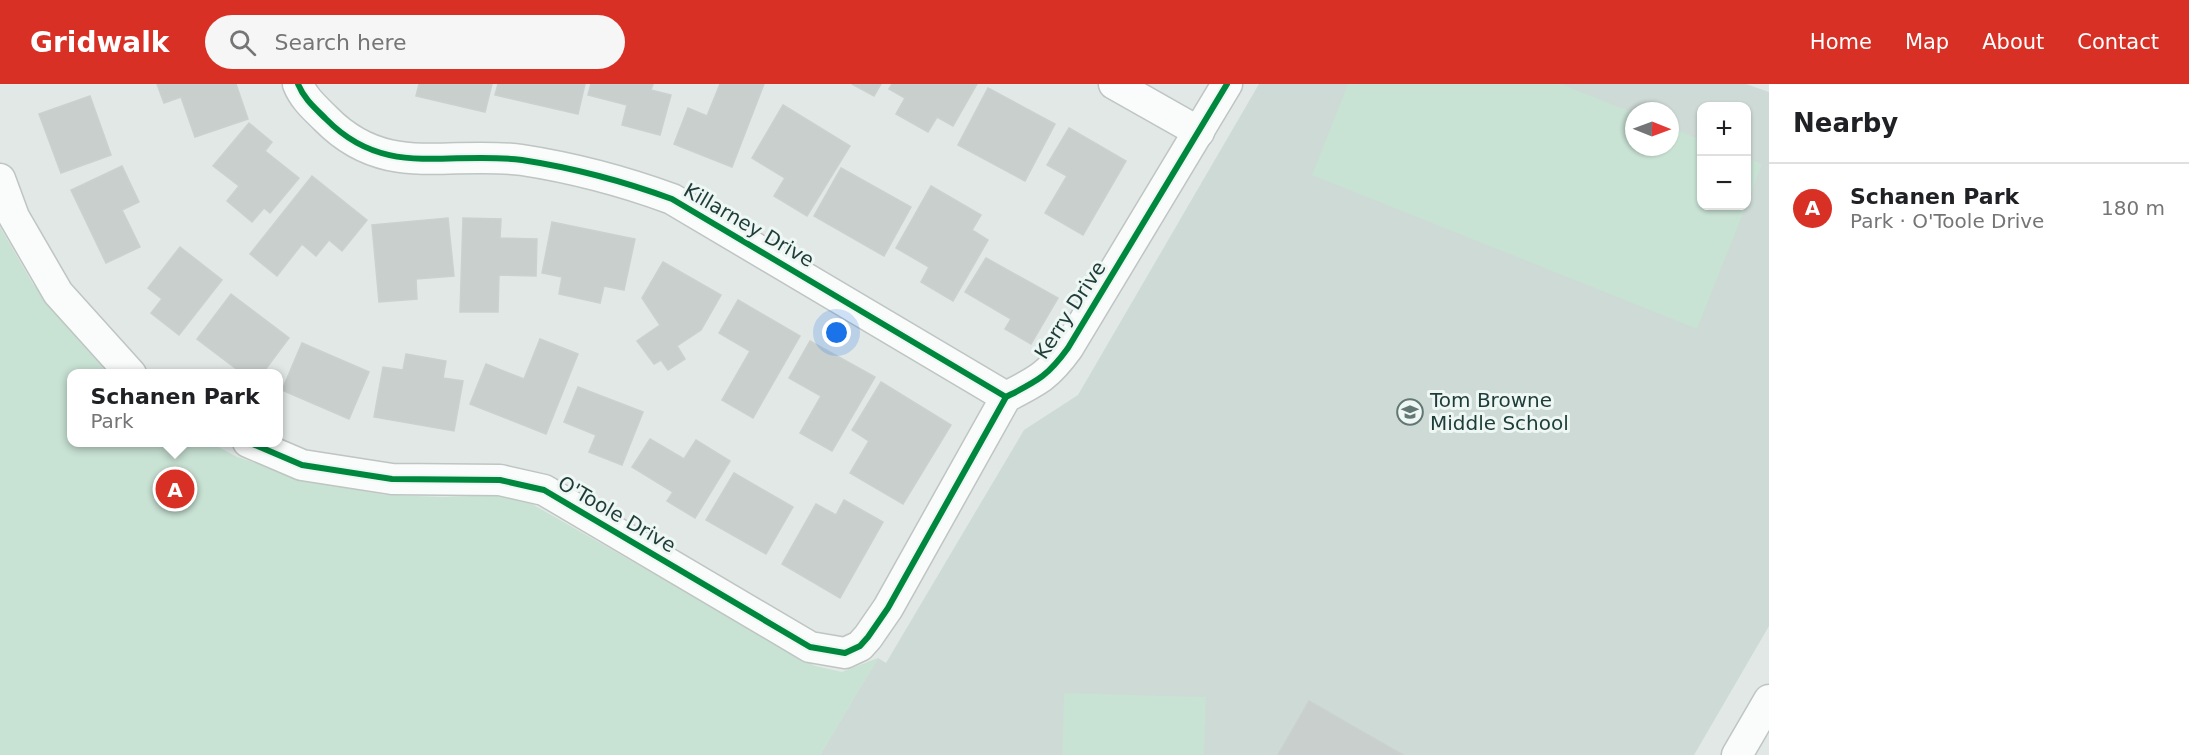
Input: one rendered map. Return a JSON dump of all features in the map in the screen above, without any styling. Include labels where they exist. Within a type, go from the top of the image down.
[{"type":"street","name":"Killarney Drive","points":[[298,84],[302,96],[337,130],[359,145],[387,156],[518,160],[563,167],[624,182],[672,199],[1006,396]]},
{"type":"street","points":[[1114,84],[1199,132]]},
{"type":"street","name":"Kerry Drive","points":[[1006,396],[1039,380],[1052,370],[1068,348],[1227,84]]},
{"type":"street","points":[[0,179],[14,217],[58,293],[126,369]]},
{"type":"street","name":"O'Toole Drive","points":[[260,447],[302,465],[392,479],[500,480],[544,490],[810,647],[845,653],[860,646],[888,608],[1006,396]]},
{"type":"street","points":[[1737,755],[1769,700]]},
{"type":"shaded area","name":"Tom Browne Middle School","points":[[1259,84],[1746,84],[1769,92],[1769,626],[1694,755],[820,755],[878,658],[886,663],[1024,430],[1078,395]]},
{"type":"green space","points":[[1348,84],[1561,84],[1625,109],[1625,156],[1679,156],[1679,131],[1697,138],[1697,210],[1744,210],[1697,329],[1312,175]]},
{"type":"green space","points":[[1751,160],[1762,164],[1751,193]]},
{"type":"green space","points":[[0,227],[33,284],[106,369],[67,369],[67,447],[218,447],[237,457],[317,482],[385,495],[443,497],[496,495],[532,504],[815,666],[842,672],[878,658],[820,755],[0,755]]},
{"type":"green space","points":[[1064,693],[1206,697],[1204,755],[1062,755]]},
{"type":"building","points":[[157,84],[236,84],[248,119],[195,137],[181,97],[164,103]]},
{"type":"building","points":[[419,84],[492,84],[485,112],[416,96]]},
{"type":"building","points":[[498,84],[585,84],[578,114],[495,95]]},
{"type":"building","points":[[591,84],[653,84],[651,90],[671,95],[660,135],[622,125],[627,105],[588,95]]},
{"type":"building","points":[[720,84],[764,84],[732,167],[674,144],[688,108],[707,116]]},
{"type":"building","points":[[852,84],[881,84],[874,96]]},
{"type":"building","points":[[892,84],[977,84],[953,126],[937,117],[928,132],[896,114],[905,98],[889,89]]},
{"type":"building","points":[[988,88],[1055,124],[1025,181],[958,145]]},
{"type":"building","points":[[90,96],[111,155],[61,173],[39,114]]},
{"type":"building","points":[[783,105],[850,146],[807,216],[774,196],[785,178],[752,158]]},
{"type":"building","points":[[249,123],[272,142],[265,151],[299,178],[270,213],[264,208],[252,222],[227,201],[239,186],[213,166]]},
{"type":"building","points":[[1069,128],[1126,161],[1083,235],[1045,213],[1067,176],[1047,165]]},
{"type":"building","points":[[122,166],[139,202],[122,210],[140,247],[106,263],[71,190]]},
{"type":"building","points":[[841,168],[911,207],[884,256],[814,216]]},
{"type":"building","points":[[312,176],[367,220],[342,251],[329,240],[316,256],[302,244],[277,276],[250,254]]},
{"type":"building","points":[[931,186],[981,215],[972,230],[988,240],[953,301],[921,282],[929,267],[896,248]]},
{"type":"building","points":[[448,218],[454,276],[416,279],[417,299],[379,302],[372,225]]},
{"type":"building","points":[[463,218],[501,219],[500,238],[537,239],[536,276],[499,275],[498,312],[460,312]]},
{"type":"building","points":[[552,222],[635,239],[624,290],[604,286],[600,303],[559,294],[562,277],[542,273]]},
{"type":"building","points":[[180,247],[222,280],[179,335],[151,313],[162,299],[148,288]]},
{"type":"building","points":[[986,258],[1058,298],[1031,344],[1005,329],[1011,319],[965,292]]},
{"type":"building","points":[[663,262],[721,295],[701,330],[677,346],[685,359],[668,370],[661,360],[654,364],[637,341],[660,325],[642,298]]},
{"type":"building","points":[[231,294],[289,338],[266,369],[236,369],[197,339]]},
{"type":"building","points":[[738,300],[800,336],[753,418],[722,400],[750,351],[719,333]]},
{"type":"building","points":[[540,339],[578,354],[546,434],[470,404],[486,364],[524,379]]},
{"type":"building","points":[[810,341],[875,377],[832,451],[800,433],[821,396],[789,378]]},
{"type":"building","points":[[302,343],[369,372],[349,419],[283,390]]},
{"type":"building","points":[[406,354],[446,361],[443,378],[463,381],[454,431],[374,417],[383,367],[403,370]]},
{"type":"building","points":[[881,382],[951,425],[903,504],[850,473],[869,441],[852,430]]},
{"type":"building","points":[[578,387],[643,412],[622,465],[589,452],[596,435],[564,422]]},
{"type":"building","points":[[650,439],[684,459],[696,440],[730,461],[695,518],[667,501],[673,492],[632,467]]},
{"type":"building","points":[[734,473],[793,507],[766,554],[706,520]]},
{"type":"building","points":[[844,500],[883,522],[840,598],[782,564],[816,504],[836,515]]},
{"type":"building","points":[[1309,701],[1403,755],[1278,755]]},
{"type":"cycle path","points":[[298,84],[307,99],[326,119],[349,138],[372,150],[419,159],[522,160],[598,176],[672,199],[1006,397]]},
{"type":"cycle path","points":[[260,447],[302,465],[392,479],[500,480],[544,490],[810,647],[845,653],[860,646],[888,608],[1006,397],[1041,377],[1054,366],[1068,348],[1227,84]]},
{"type":"place","name":"Tom Browne Middle School","points":[[1410,412]]},
{"type":"place","name":"Schanen Park","points":[[175,489]]}]
